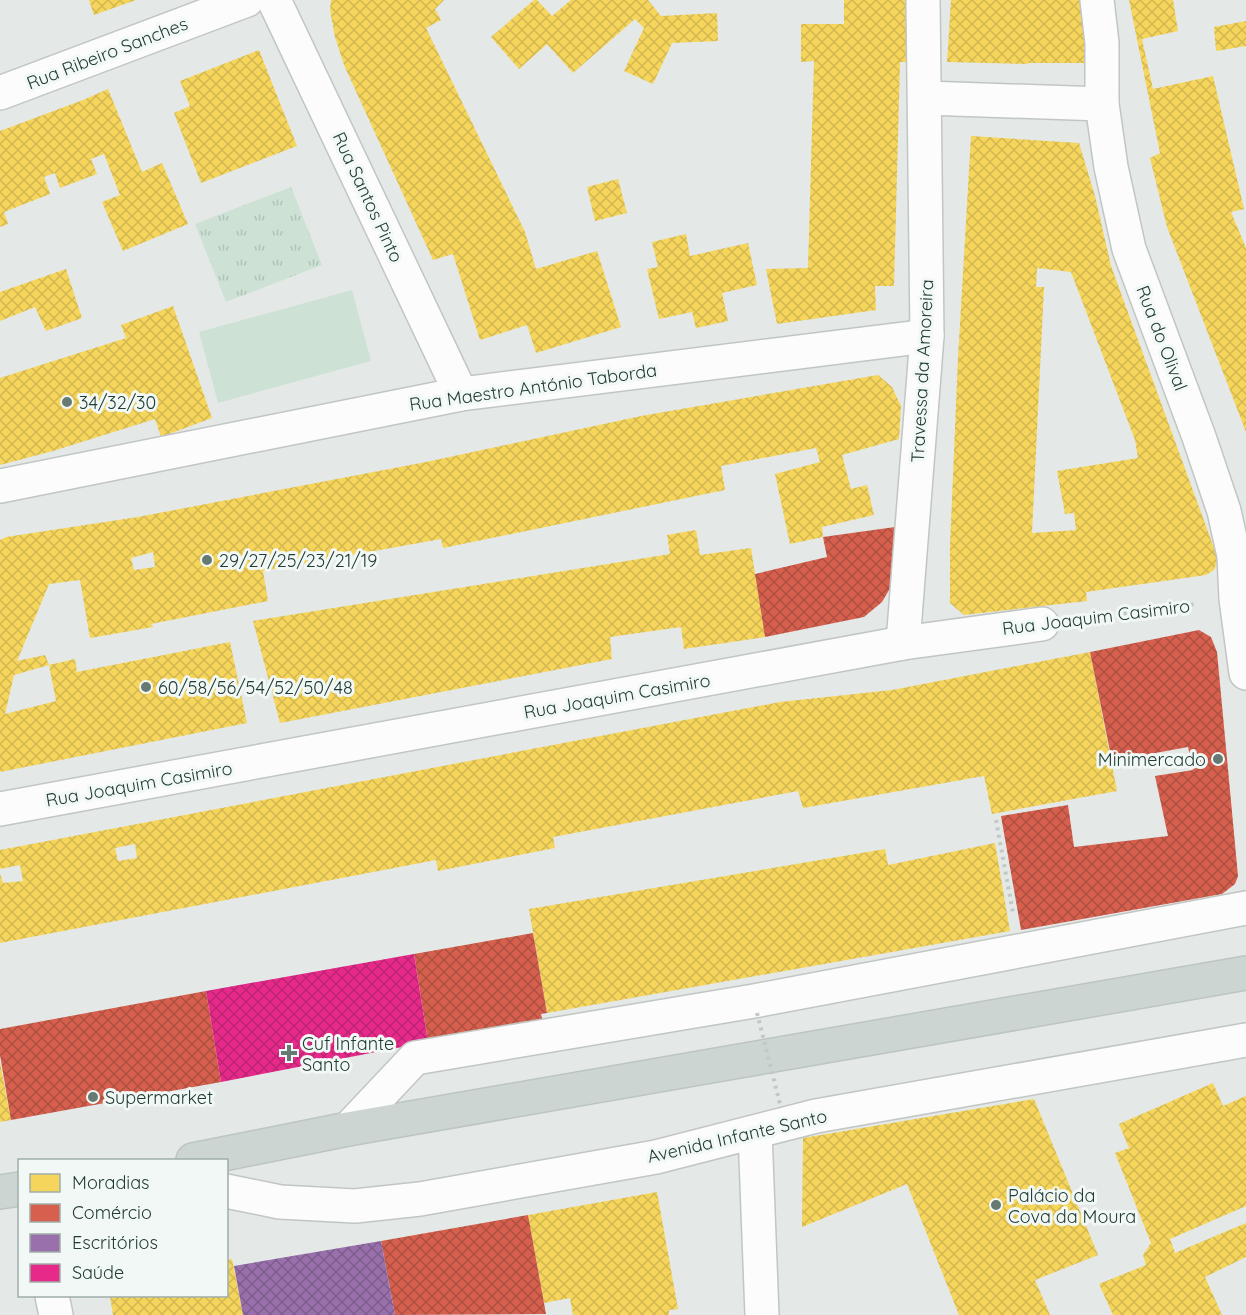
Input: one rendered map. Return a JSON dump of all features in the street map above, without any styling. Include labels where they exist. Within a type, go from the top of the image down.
[{"type":"main road","points":[[203,1159],[348,1130],[1246,973]]},
{"type":"main road","points":[[0,1192],[18,1189]]},
{"type":"street","name":"Rua Ribeiro Sanches","points":[[0,93],[247,0]]},
{"type":"street","name":"Rua Santos Pinto","points":[[274,0],[461,394]]},
{"type":"street","name":"Travessa da Amoreira","points":[[903,643],[927,336],[926,98],[923,0]]},
{"type":"street","name":"Rua do Olival","points":[[1097,0],[1102,43],[1102,104],[1111,167],[1129,249],[1224,511],[1234,556],[1236,599],[1246,673]]},
{"type":"street","points":[[926,98],[1102,104]]},
{"type":"street","name":"Rua Maestro António Taborda","points":[[0,486],[461,394],[927,336]]},
{"type":"street","name":"Rua Joaquim Casimiro","points":[[0,809],[903,643],[1042,624]]},
{"type":"street","points":[[348,1130],[415,1058],[754,1001],[1246,908]]},
{"type":"street","name":"Avenida Infante Santo","points":[[228,1191],[280,1202],[355,1206],[420,1199],[656,1157],[816,1116],[1246,1040]]},
{"type":"street","points":[[755,1132],[762,1315]]},
{"type":"street","points":[[52,1297],[56,1315]]},
{"type":"path","name":"Rua Joaquim Casimiro","points":[[1042,624],[1236,599]]},
{"type":"path","points":[[996,820],[1020,950]]},
{"type":"path","points":[[757,1013],[782,1108]]},
{"type":"green space","points":[[291,187],[322,265],[226,302],[195,224]]},
{"type":"green space","points":[[352,290],[371,361],[218,403],[199,332]]},
{"type":"building: Moradias","points":[[89,0],[136,0],[94,15]]},
{"type":"building: Moradias","points":[[331,0],[444,0],[435,9],[441,20],[426,28],[525,232],[536,269],[597,251],[621,327],[536,353],[527,325],[480,340],[453,254],[433,260],[344,65],[335,37],[330,10]]},
{"type":"building: Moradias","points":[[534,0],[537,0],[552,16],[571,0],[648,0],[661,16],[717,13],[718,41],[672,43],[653,84],[624,71],[644,28],[635,19],[573,73],[547,44],[519,69],[491,37]]},
{"type":"building: Moradias","points":[[844,0],[914,0],[914,62],[900,62],[894,286],[875,286],[876,310],[777,324],[766,269],[808,268],[814,61],[801,62],[801,24],[844,24]]},
{"type":"building: Moradias","points":[[951,0],[1085,0],[1093,63],[947,62]]},
{"type":"building: Moradias","points":[[1129,0],[1173,0],[1178,31],[1142,39],[1153,89],[1213,76],[1244,209],[1231,212],[1246,248],[1246,432],[1167,227],[1150,158],[1160,153]]},
{"type":"building: Moradias","points":[[1246,21],[1246,46],[1216,51],[1214,27]]},
{"type":"building: Moradias","points":[[259,50],[297,146],[201,183],[174,113],[190,106],[180,81]]},
{"type":"building: Moradias","points":[[108,89],[142,172],[162,163],[188,224],[123,251],[102,202],[120,195],[104,154],[91,159],[97,174],[60,188],[55,173],[44,177],[50,194],[4,212],[8,224],[0,227],[0,131]]},
{"type":"building: Moradias","points":[[971,136],[1079,143],[1095,196],[1111,266],[1218,559],[1214,570],[1206,575],[1086,592],[1087,601],[964,615],[950,603],[950,546]],"holes":[[[1037,268],[1071,272],[1135,440],[1138,458],[1057,471],[1065,514],[1074,513],[1076,530],[1032,533],[1044,287],[1036,287]]]},
{"type":"building: Moradias","points":[[618,179],[627,213],[595,221],[587,187]]},
{"type":"building: Moradias","points":[[686,234],[690,256],[748,243],[757,285],[722,293],[728,321],[696,328],[692,312],[659,319],[647,269],[658,267],[652,242]]},
{"type":"building: Moradias","points":[[66,269],[82,318],[46,331],[35,307],[0,321],[0,292]]},
{"type":"building: Moradias","points":[[173,306],[212,418],[161,437],[155,419],[0,465],[0,378],[126,338],[121,325]]},
{"type":"building: Moradias","points":[[878,375],[892,387],[901,406],[899,439],[842,455],[851,489],[867,485],[874,515],[822,527],[823,537],[790,544],[775,474],[820,462],[816,448],[721,466],[725,490],[443,548],[441,539],[263,571],[268,601],[151,624],[153,627],[90,638],[80,580],[49,584],[17,661],[45,655],[49,665],[75,659],[77,672],[230,642],[247,723],[0,772],[0,540],[6,537],[138,517],[426,462],[641,416]],"holes":[[[153,552],[155,567],[134,570],[131,558]],[[49,665],[56,701],[5,714],[14,675]]]},
{"type":"building: Moradias","points":[[696,530],[700,555],[751,548],[765,637],[684,649],[681,627],[610,637],[612,659],[280,723],[253,621],[670,554],[667,535]]},
{"type":"building: Moradias","points":[[1090,652],[1117,791],[992,814],[984,776],[803,808],[798,791],[553,837],[555,848],[438,871],[436,860],[0,943],[0,874],[3,883],[23,881],[20,865],[0,869],[0,850],[780,702],[892,690]],"holes":[[[135,844],[137,858],[118,861],[115,848]]]},
{"type":"building: Moradias","points":[[995,843],[1010,931],[547,1013],[529,909],[885,849],[888,865]]},
{"type":"building: Moradias","points":[[0,1062],[11,1120],[0,1122]]},
{"type":"building: Moradias","points":[[1213,1083],[1223,1106],[1246,1096],[1246,1206],[1170,1239],[1175,1253],[1246,1223],[1246,1257],[1205,1277],[1222,1315],[1113,1315],[1099,1284],[1146,1265],[1143,1255],[1151,1243],[1115,1153],[1129,1148],[1119,1124]]},
{"type":"building: Moradias","name":"Palácio da Cova da Moura","points":[[1034,1099],[1098,1255],[1035,1280],[1050,1315],[959,1315],[907,1184],[802,1227],[803,1138]]},
{"type":"building: Moradias","points":[[657,1192],[678,1309],[669,1310],[669,1315],[573,1315],[570,1298],[544,1303],[528,1215]]},
{"type":"building: Moradias","points":[[232,1259],[243,1315],[113,1315],[110,1297],[228,1297],[228,1260]]},
{"type":"building: Comércio","points":[[895,527],[892,585],[882,602],[864,617],[765,637],[755,574],[827,557],[823,537]]},
{"type":"building: Comércio","points":[[1199,630],[1211,637],[1217,652],[1238,876],[1235,884],[1222,894],[1021,930],[1001,816],[1068,805],[1074,847],[1168,836],[1155,776],[1193,770],[1188,747],[1112,761],[1090,652]]},
{"type":"building: Comércio","points":[[533,933],[547,1013],[541,1014],[543,1022],[428,1042],[414,954]]},
{"type":"building: Comércio","points":[[206,991],[221,1082],[11,1120],[0,1055],[0,1029]]},
{"type":"building: Comércio","points":[[528,1215],[546,1314],[395,1315],[381,1241]]},
{"type":"building: Escritórios","points":[[381,1241],[395,1315],[243,1315],[234,1266]]},
{"type":"building: Saúde","points":[[414,954],[428,1042],[221,1082],[206,991]]},
{"type":"place","name":"34/32/30","points":[[67,402]]},
{"type":"place","name":"29/27/25/23/21/19","points":[[207,560]]},
{"type":"place","name":"60/58/56/54/52/50/48","points":[[146,687]]},
{"type":"place","name":"Minimercado","points":[[1218,759]]},
{"type":"place","name":"Cuf Infante Santo","points":[[289,1053]]},
{"type":"place","name":"Supermarket","points":[[93,1097]]},
{"type":"place","name":"Palácio da Cova da Moura","points":[[996,1205]]}]
